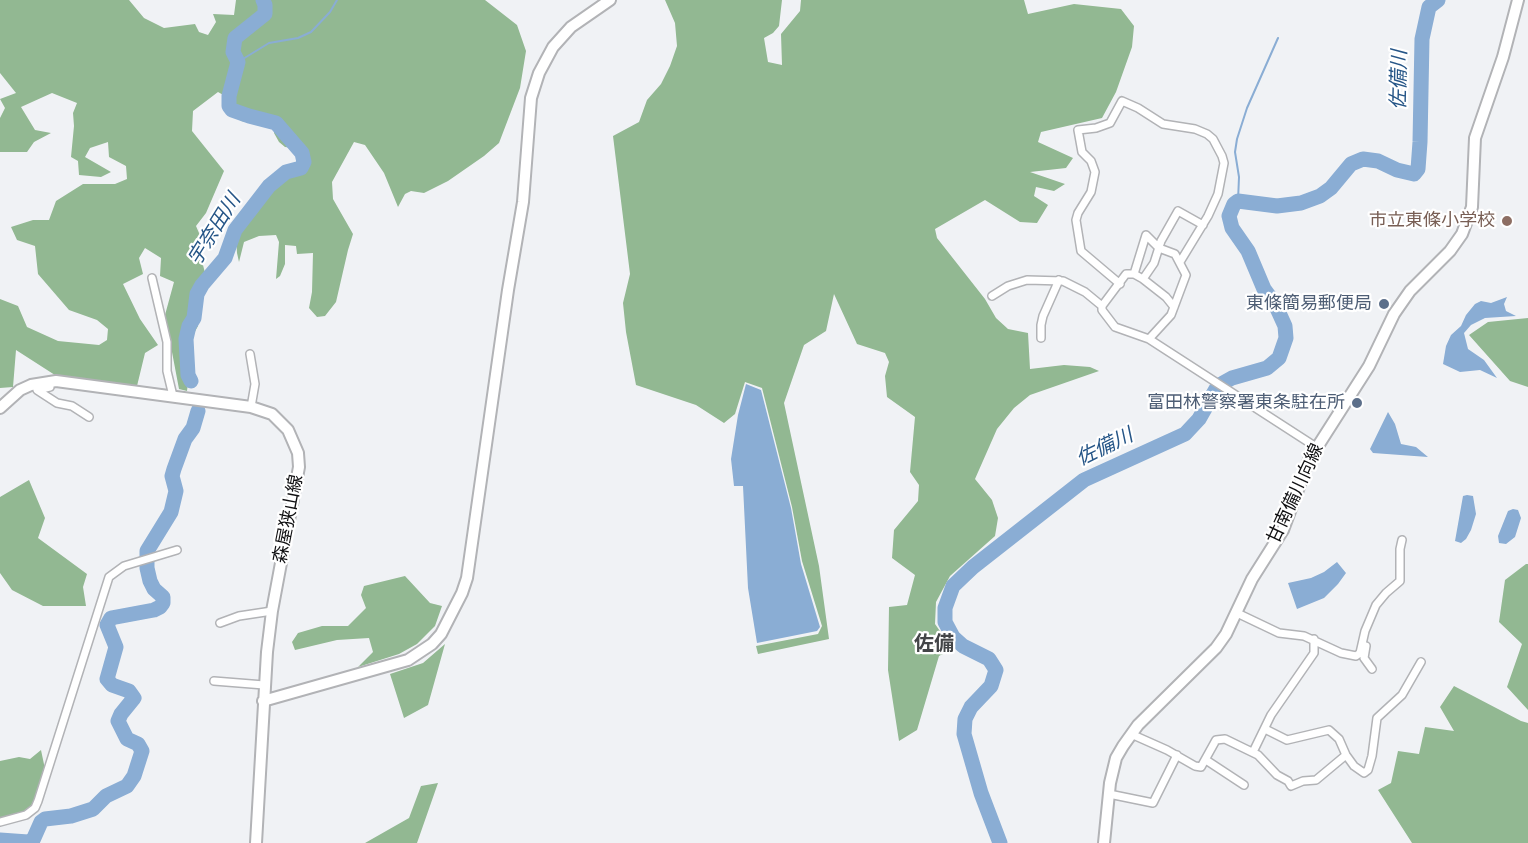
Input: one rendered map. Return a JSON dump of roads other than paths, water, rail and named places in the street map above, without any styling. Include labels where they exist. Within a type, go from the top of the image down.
[{"type":"main road","points":[[263,701],[408,660],[432,644],[441,634],[459,600],[467,578],[508,290],[523,202],[531,98],[542,67],[562,36],[581,19],[610,0]]},
{"type":"main road","name":"甘南備川向線","points":[[1104,843],[1109,794],[1116,758],[1131,734],[1216,648],[1226,634],[1252,579],[1283,530],[1302,476],[1316,447],[1369,366],[1402,302],[1419,280],[1450,251],[1466,226],[1472,207],[1475,138],[1503,57],[1518,0]]},
{"type":"main road","name":"森屋狭山線","points":[[0,408],[20,390],[38,382],[50,381],[251,407],[272,414],[293,438],[299,460],[298,479],[272,611],[264,685],[255,843]]},
{"type":"street","points":[[1120,284],[1081,251],[1076,217],[1090,192],[1095,172],[1091,161],[1082,152],[1078,130],[1096,128],[1110,123],[1122,101],[1163,124],[1195,129],[1207,134],[1214,139],[1224,163],[1218,194],[1203,225],[1180,262]]},
{"type":"street","points":[[1143,279],[1154,263],[1161,241],[1178,211],[1203,225]]},
{"type":"street","points":[[1134,274],[1146,235],[1159,248],[1175,254],[1186,275],[1174,307],[1164,324],[1149,339]]},
{"type":"street","points":[[1102,306],[1126,274],[1134,274],[1166,297],[1174,307]]},
{"type":"street","points":[[152,278],[165,333],[167,371],[173,396]]},
{"type":"street","points":[[992,296],[1008,285],[1027,280],[1063,280],[1086,292],[1102,306],[1102,310],[1115,327],[1149,339],[1316,447]]},
{"type":"street","points":[[1041,338],[1043,316],[1059,280]]},
{"type":"street","points":[[250,354],[255,384],[251,407]]},
{"type":"street","points":[[50,381],[50,387],[37,390],[57,402],[72,406],[89,417]]},
{"type":"street","points":[[1237,613],[1279,633],[1314,639],[1351,656],[1360,653],[1365,631],[1376,605],[1400,581],[1402,540]]},
{"type":"street","points":[[0,822],[26,815],[35,808],[109,577],[124,566],[177,550]]},
{"type":"street","points":[[220,623],[239,616],[272,611]]},
{"type":"street","points":[[1253,752],[1271,715],[1314,653],[1314,639]]},
{"type":"street","points":[[1363,642],[1366,647],[1364,658],[1372,669]]},
{"type":"street","points":[[1265,729],[1287,740],[1329,730],[1339,739],[1346,755],[1359,770],[1365,773],[1368,770],[1377,718],[1402,695],[1421,662]]},
{"type":"street","points":[[214,681],[264,685]]},
{"type":"street","points":[[1131,734],[1201,767],[1216,740],[1221,738],[1253,752],[1291,786],[1303,781],[1316,780],[1346,755]]},
{"type":"street","points":[[1109,794],[1153,803],[1177,755]]},
{"type":"street","points":[[1206,760],[1244,785]]},
{"type":"water","points":[[1507,297],[1504,304],[1506,311],[1516,316],[1485,318],[1471,325],[1464,333],[1468,349],[1484,360],[1497,378],[1480,370],[1460,372],[1443,364],[1446,346],[1451,335],[1461,326],[1475,304],[1481,301],[1491,303]]},
{"type":"water","points":[[746,384],[761,390],[791,508],[801,564],[820,627],[817,631],[757,643],[748,588],[743,486],[734,486],[731,459]]},
{"type":"water","points":[[1388,412],[1395,424],[1401,444],[1416,447],[1428,457],[1373,453],[1370,449]]},
{"type":"water","points":[[1463,496],[1473,496],[1476,514],[1471,530],[1461,543],[1455,541]]},
{"type":"water","points":[[1518,510],[1521,518],[1515,537],[1506,544],[1499,543],[1498,536],[1508,511]]},
{"type":"water","points":[[1337,562],[1346,573],[1338,584],[1324,598],[1297,609],[1288,583],[1311,578]]},
{"type":"waterway","name":"宇奈田川","points":[[191,381],[188,375],[186,339],[189,326],[194,318],[197,294],[225,258],[235,230],[269,186],[286,172],[301,168],[304,162],[302,153],[276,123],[232,110],[229,106],[229,96],[238,62],[233,52],[235,38],[265,14],[263,0]]},
{"type":"waterway","points":[[238,62],[269,43],[298,38],[311,32],[330,12],[337,0]]},
{"type":"waterway","name":"佐備川","points":[[1000,843],[981,793],[964,734],[965,719],[971,707],[991,686],[996,670],[989,659],[963,646],[953,637],[945,622],[945,608],[953,586],[973,567],[1084,480],[1185,434],[1199,419],[1216,389],[1223,383],[1232,378],[1267,368],[1279,358],[1286,338],[1285,326],[1275,304],[1264,289],[1248,251],[1232,228],[1229,216],[1234,204],[1238,201],[1277,206],[1301,203],[1320,196],[1331,188],[1351,164],[1363,159],[1378,161],[1397,170],[1414,174],[1418,169],[1420,142],[1422,39],[1429,7],[1438,0]]},
{"type":"waterway","points":[[1238,201],[1239,177],[1235,152],[1237,139],[1247,108],[1278,38]]},
{"type":"waterway","name":"宇奈田川","points":[[0,840],[28,842],[33,840],[41,822],[45,819],[71,816],[93,809],[106,796],[127,786],[134,776],[142,751],[138,744],[127,739],[118,721],[134,698],[129,691],[112,685],[107,679],[116,647],[107,625],[111,618],[154,610],[163,603],[163,597],[154,589],[150,581],[147,551],[171,512],[176,491],[172,476],[198,411]]},
{"type":"place","name":"市立東條小学校","points":[[1507,221]]},
{"type":"place","name":"東條簡易郵便局","points":[[1384,304]]},
{"type":"place","name":"富田林警察署東条駐在所","points":[[1357,403]]},
{"type":"district","name":"佐備","points":[[934,645]]}]
